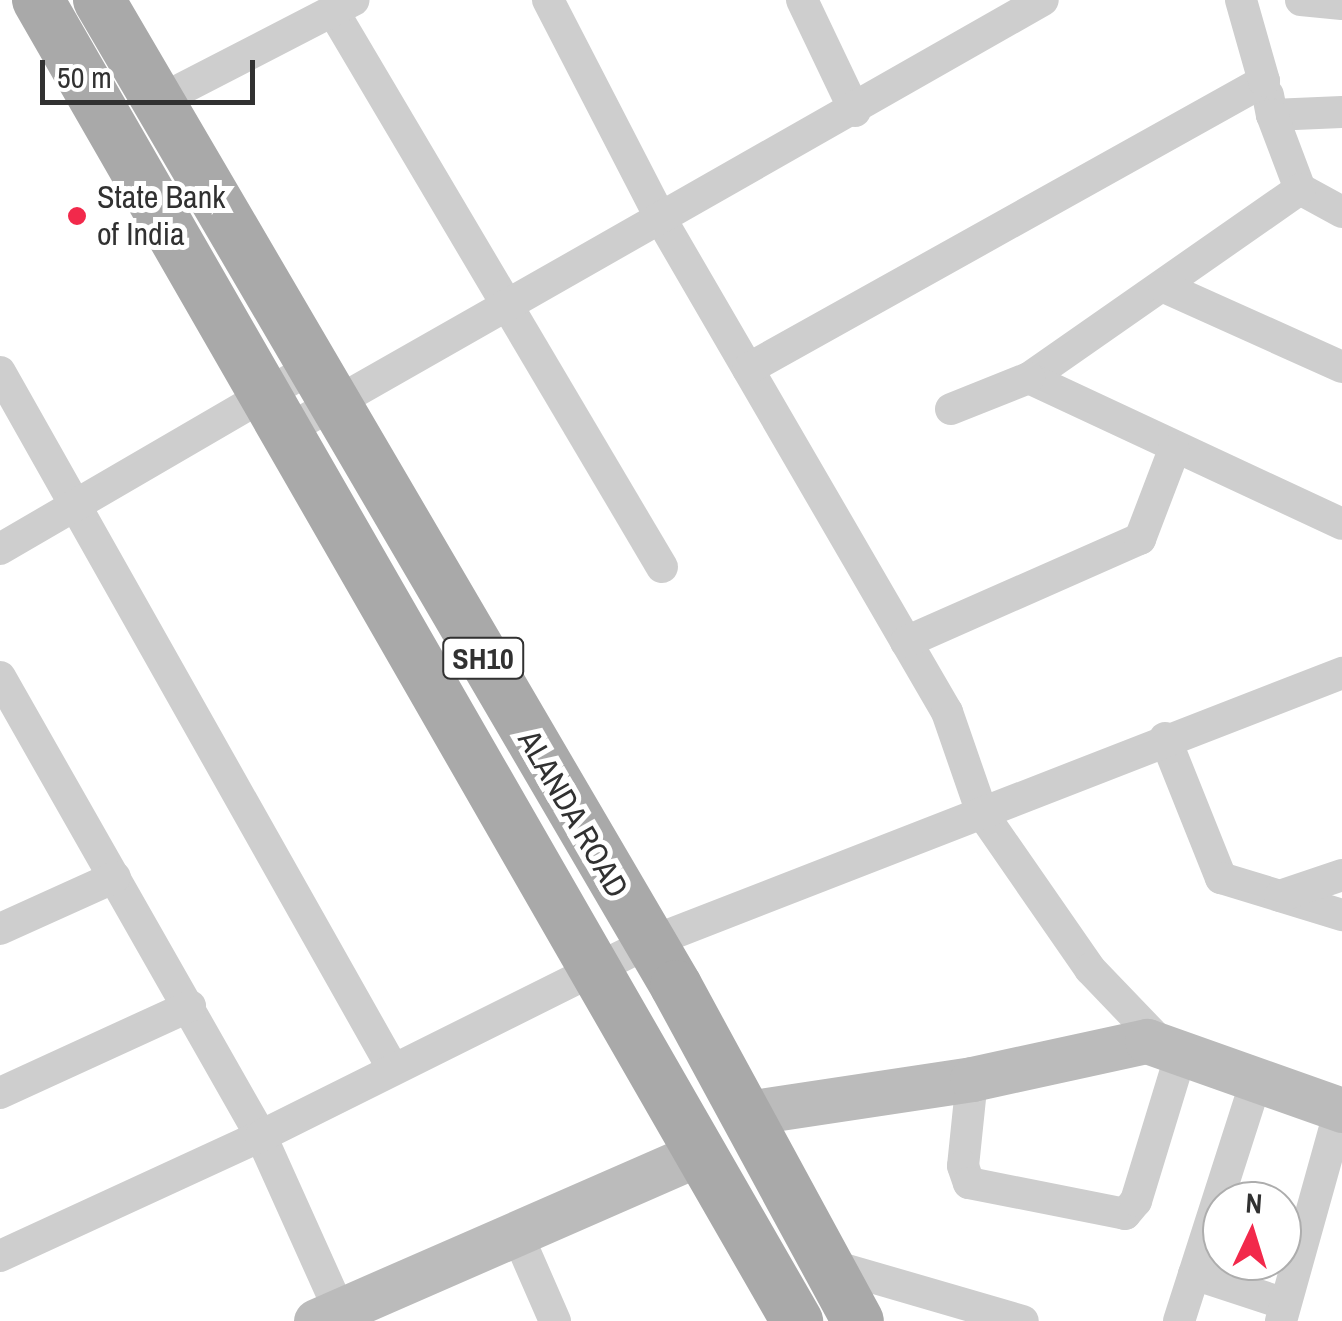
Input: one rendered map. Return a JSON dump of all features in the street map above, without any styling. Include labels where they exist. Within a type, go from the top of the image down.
[{"type":"main road","name":"ALANDA ROAD","points":[[38,0],[592,972],[702,1152],[797,1321]]},
{"type":"main road","name":"ALANDA ROAD","points":[[99,0],[648,943],[858,1321]]},
{"type":"street","points":[[548,0],[662,220],[946,712],[982,812],[1090,970],[1171,1046],[1341,1110],[1283,1312],[1194,1274]]},
{"type":"street","points":[[802,0],[855,111]]},
{"type":"street","points":[[0,549],[76,506],[274,413],[324,384],[504,308],[1044,0]]},
{"type":"street","points":[[1241,0],[1272,115],[1300,188],[1342,212]]},
{"type":"street","points":[[1301,0],[1342,4]]},
{"type":"street","points":[[158,101],[344,6],[504,308],[662,568]]},
{"type":"street","points":[[748,369],[1264,81]]},
{"type":"street","points":[[1272,115],[1342,112]]},
{"type":"street","points":[[951,409],[1029,378],[1300,188]]},
{"type":"street","points":[[1164,286],[1342,367]]},
{"type":"street","points":[[0,372],[393,1069]]},
{"type":"street","points":[[1029,378],[1174,450],[1342,524]]},
{"type":"street","points":[[906,642],[1140,539],[1174,450]]},
{"type":"street","points":[[0,1256],[261,1136],[648,943],[1165,738],[1342,673]]},
{"type":"street","points":[[0,678],[261,1136],[323,1319],[702,1152]]},
{"type":"street","points":[[1165,738],[1222,878],[1342,915]]},
{"type":"street","points":[[1280,896],[1342,875]]},
{"type":"street","points":[[0,930],[115,877]]},
{"type":"street","points":[[0,1093],[190,1006]]},
{"type":"street","points":[[746,1114],[1171,1046]]},
{"type":"street","points":[[972,1079],[963,1166],[969,1183],[1125,1214],[1136,1201],[1171,1046]]},
{"type":"street","points":[[1179,1321],[1258,1076]]},
{"type":"street","points":[[516,1234],[555,1321]]},
{"type":"street","points":[[824,1263],[1023,1321]]},
{"type":"place","name":"State Bank of India","points":[[77,216]]}]
